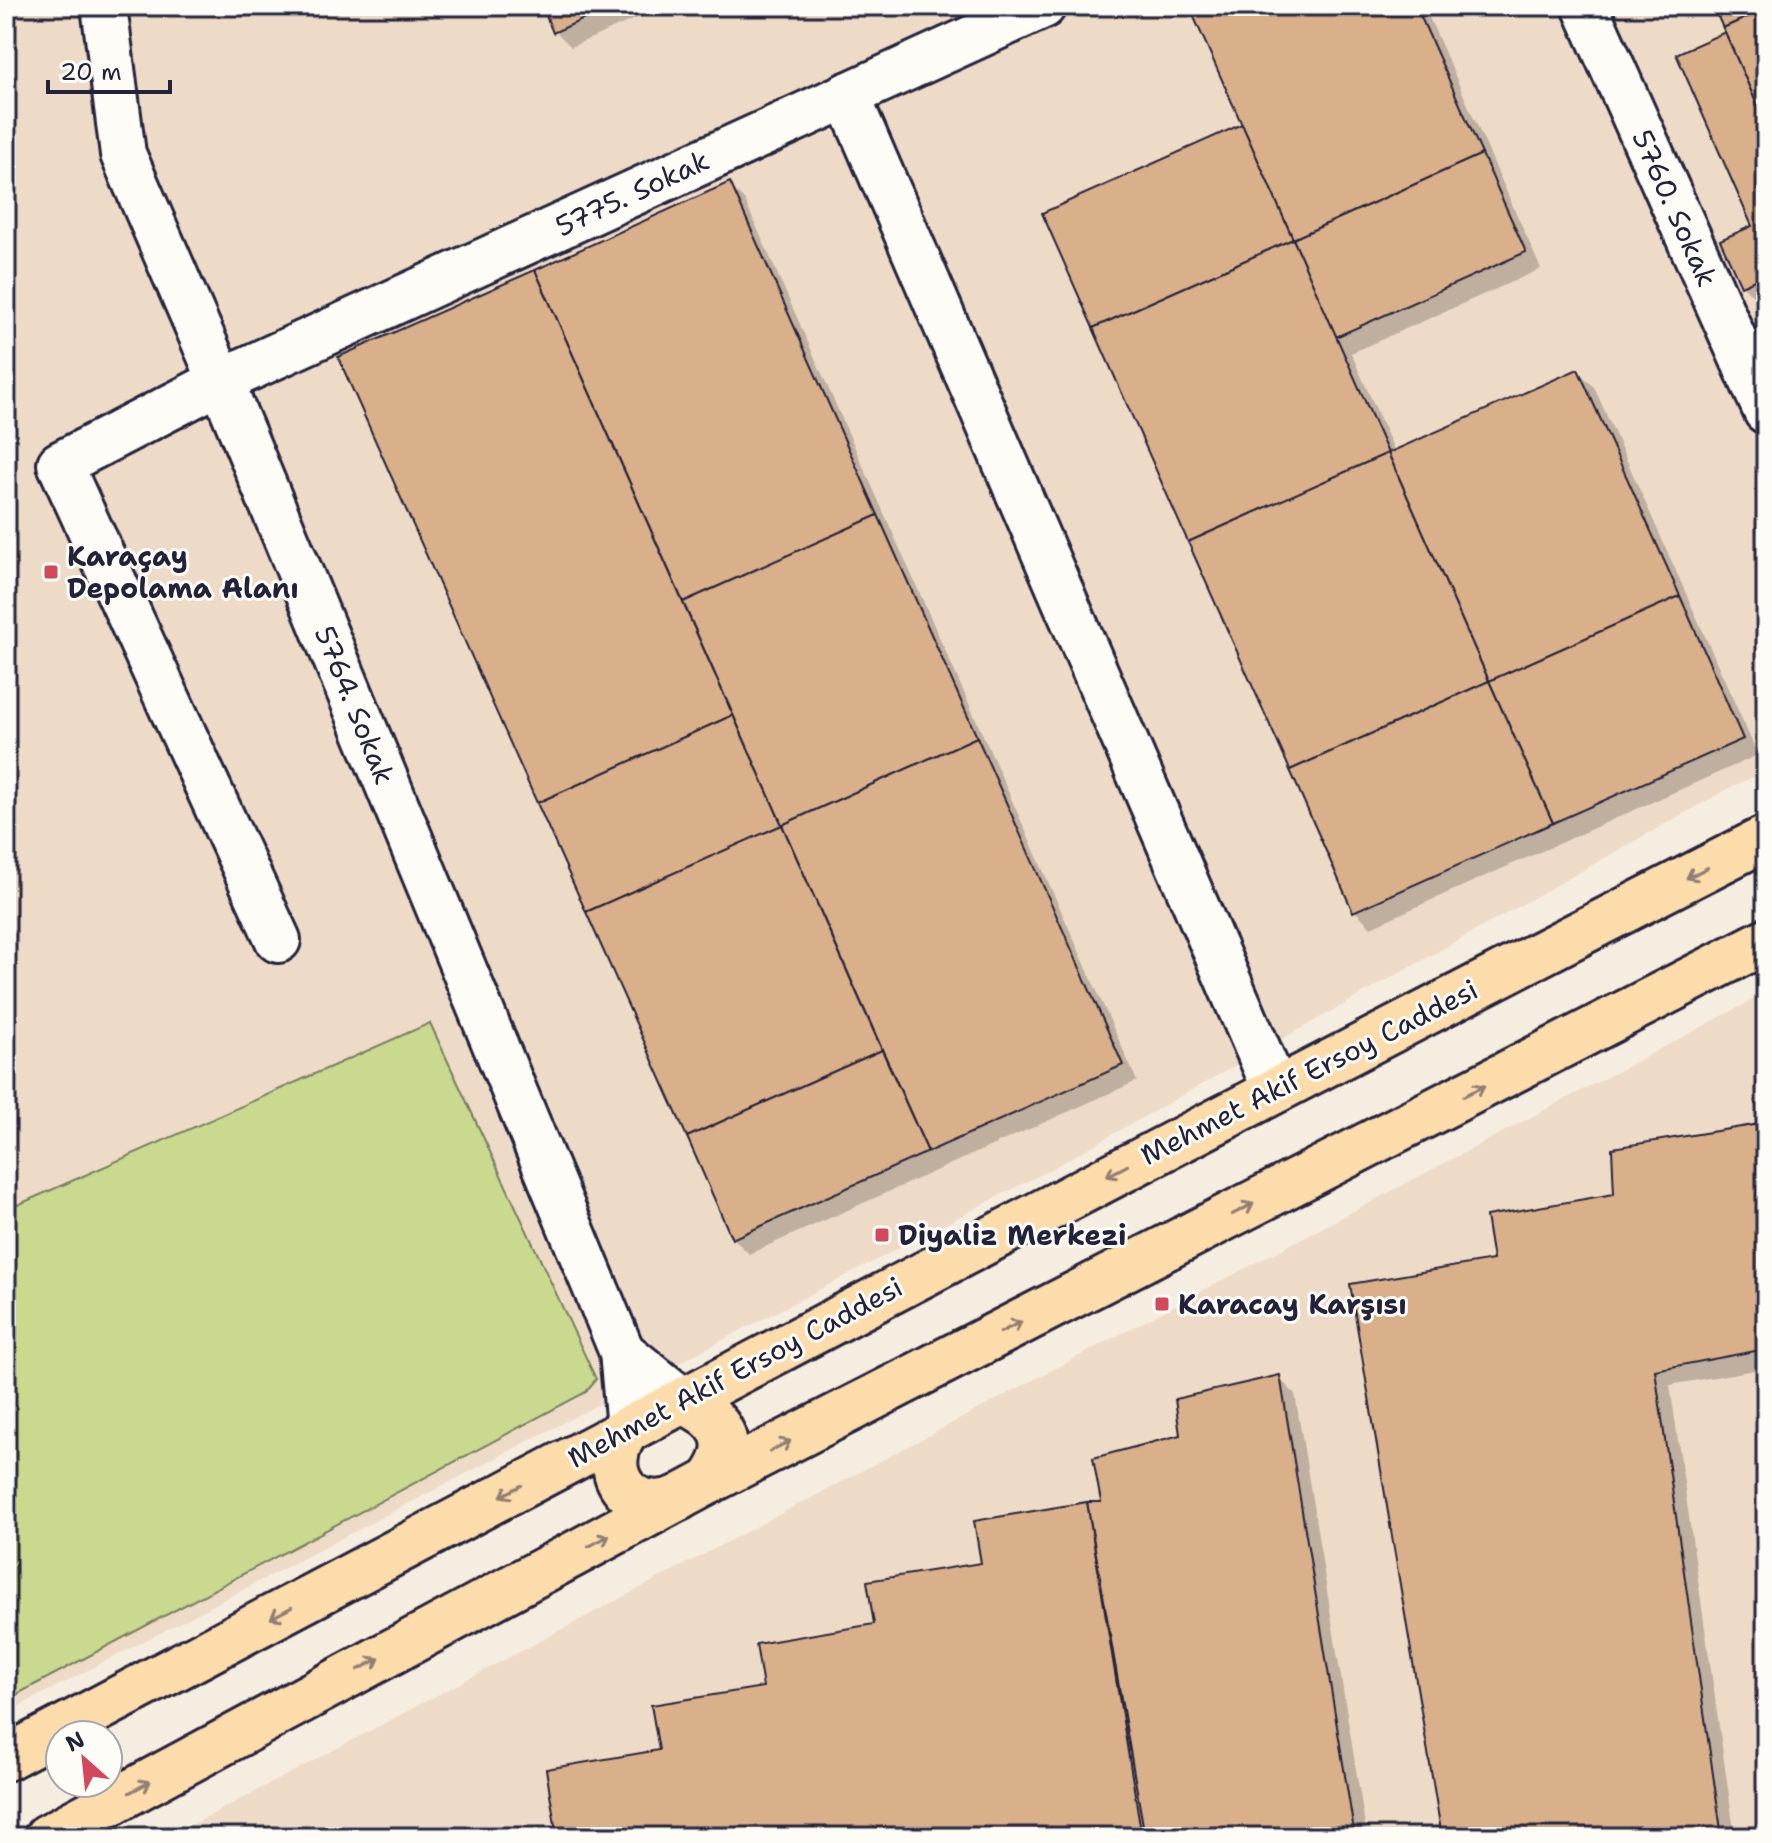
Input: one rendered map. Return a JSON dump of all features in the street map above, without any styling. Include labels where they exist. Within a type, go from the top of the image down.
[{"type":"main road","name":"Mehmet Akif Ersoy Caddesi","points":[[6,1758],[1275,1089],[1766,838]]},
{"type":"main road","points":[[47,1837],[694,1490],[1766,941]]},
{"type":"main road","points":[[629,1428],[615,1452],[618,1479],[626,1491],[651,1504],[665,1503],[694,1490],[720,1468],[724,1457],[722,1433],[708,1414],[683,1401]]},
{"type":"street","name":"5764. Sokak","points":[[104,6],[123,154],[221,381],[622,1352]]},
{"type":"street","name":"5775. Sokak","points":[[278,940],[60,464],[221,381],[1043,6]]},
{"type":"street","name":"5760. Sokak","points":[[1585,6],[1766,411]]},
{"type":"street","points":[[847,95],[1275,1089]]},
{"type":"street","points":[[622,1352],[683,1401]]},
{"type":"street","points":[[622,1352],[629,1428]]},
{"type":"shaded area","points":[[6,6],[1766,6],[1766,771],[1733,786],[1051,1169],[6,1713]]},
{"type":"shaded area","points":[[1766,993],[1766,1837],[169,1837]]},
{"type":"green space","points":[[430,1023],[596,1379],[586,1392],[6,1700],[6,1210]]},
{"type":"building","points":[[542,6],[613,6],[553,33]]},
{"type":"building","points":[[1189,6],[1416,6],[1482,154],[1293,239]]},
{"type":"building","points":[[1713,6],[1766,6],[1766,9],[1723,28]]},
{"type":"building","points":[[1766,9],[1766,125],[1723,28]]},
{"type":"building","points":[[1725,32],[1766,125],[1766,275],[1741,286],[1720,240],[1752,226],[1676,54]]},
{"type":"building","points":[[1242,124],[1293,239],[1093,328],[1042,213]]},
{"type":"building","points":[[1482,154],[1526,252],[1336,337],[1293,239]]},
{"type":"building","points":[[730,182],[878,515],[683,602],[535,270]]},
{"type":"building","points":[[1293,239],[1388,453],[1188,542],[1093,328]]},
{"type":"building","points":[[535,270],[733,715],[537,803],[338,357]]},
{"type":"building","points":[[1578,369],[1680,596],[1489,681],[1388,453]]},
{"type":"building","points":[[1388,453],[1489,681],[1290,770],[1188,542]]},
{"type":"building","points":[[878,515],[977,737],[782,825],[683,602]]},
{"type":"building","points":[[1680,596],[1743,739],[1553,823],[1489,681]]},
{"type":"building","points":[[1489,681],[1553,823],[1353,912],[1290,770]]},
{"type":"building","points":[[733,715],[782,825],[586,912],[537,803]]},
{"type":"building","points":[[977,737],[1123,1065],[928,1152],[782,825]]},
{"type":"building","points":[[782,825],[882,1050],[687,1137],[586,912]]},
{"type":"building","points":[[882,1050],[928,1152],[732,1239],[687,1137]]},
{"type":"building","points":[[1766,1123],[1766,1349],[1655,1370],[1722,1837],[1442,1837],[1350,1284],[1493,1260],[1486,1216],[1614,1194],[1612,1148]]},
{"type":"building","points":[[1280,1375],[1355,1837],[1145,1837],[1087,1502],[1101,1502],[1093,1458],[1180,1435],[1175,1399]]},
{"type":"building","points":[[1087,1502],[1142,1837],[557,1837],[546,1769],[659,1750],[651,1705],[763,1687],[756,1644],[874,1624],[867,1581],[981,1563],[974,1521]]},
{"type":"place","name":"Karaçay Depolama Alanı","points":[[51,572]]},
{"type":"place","name":"Diyaliz Merkezi","points":[[882,1235]]},
{"type":"place","name":"Karacay Karşısı","points":[[1162,1304]]}]
